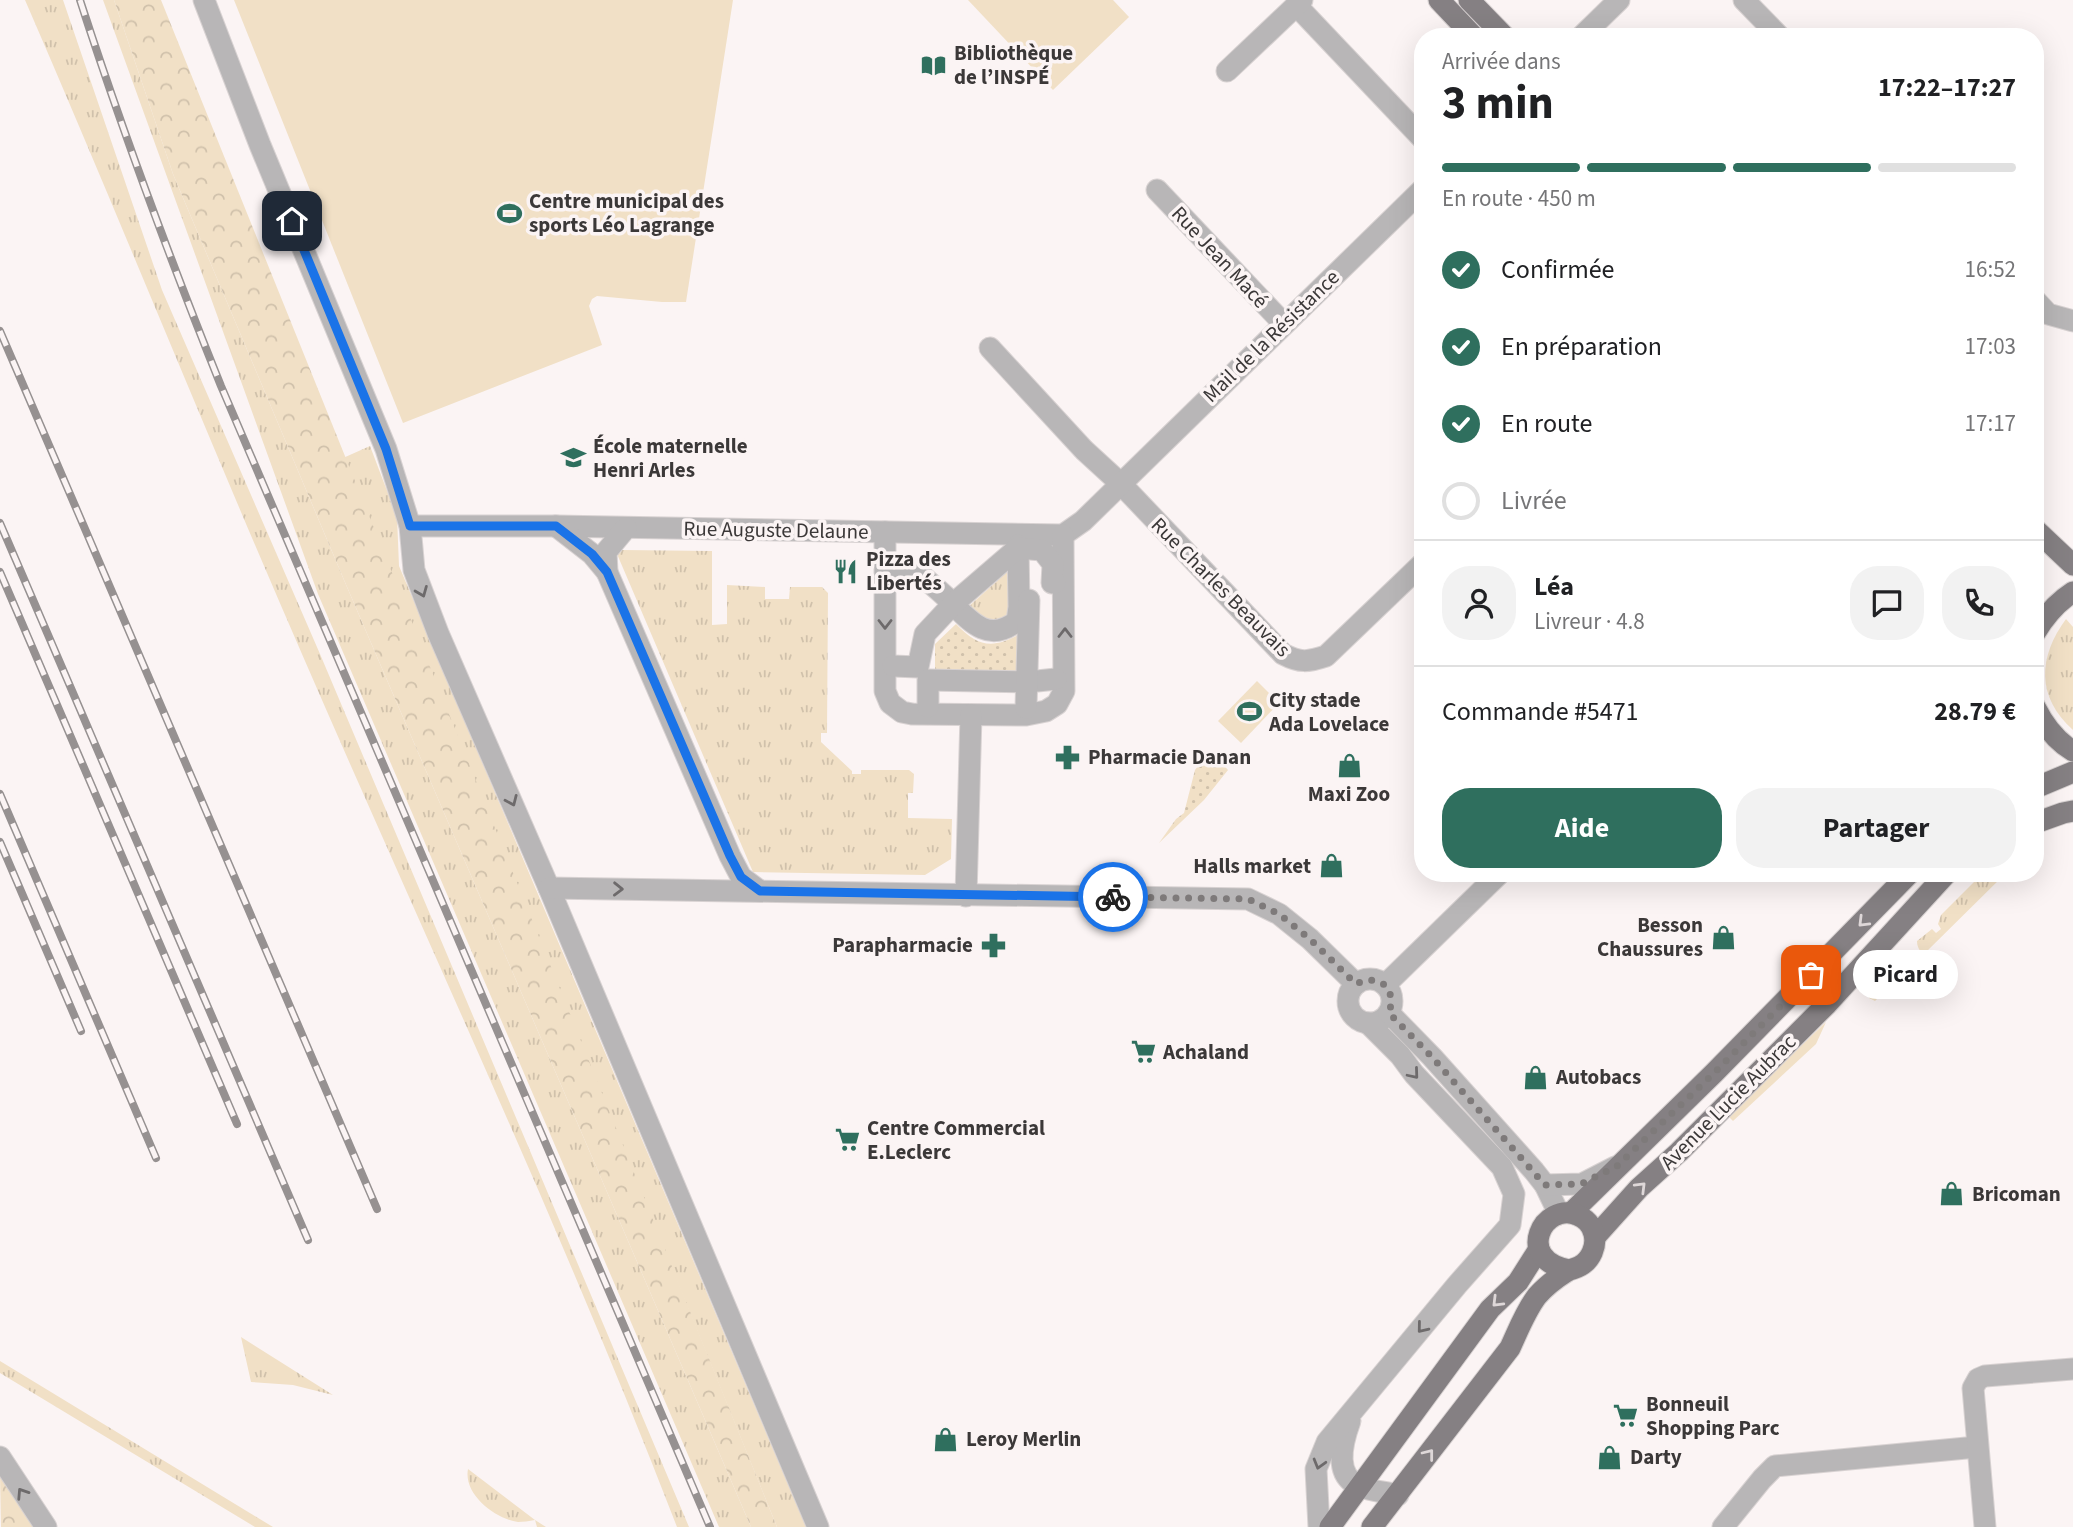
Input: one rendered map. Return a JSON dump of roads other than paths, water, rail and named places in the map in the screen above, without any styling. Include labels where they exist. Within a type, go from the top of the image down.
[{"type":"main road","points":[[1439,0],[1465,28]]},
{"type":"main road","points":[[1469,0],[1496,28]]},
{"type":"main road","points":[[2044,538],[2073,565]]},
{"type":"main road","points":[[2044,618],[2061,600],[2073,592]]},
{"type":"main road","points":[[2044,724],[2054,736],[2073,751]]},
{"type":"main road","points":[[2044,784],[2073,772]]},
{"type":"main road","points":[[2044,820],[2073,811]]},
{"type":"main road","name":"Avenue Lucie Aubrac","points":[[1329,1527],[1490,1309],[1518,1282],[1539,1249],[1542,1227],[1550,1219],[1565,1213],[1714,1073],[1901,882]]},
{"type":"main road","name":"Avenue Lucie Aubrac","points":[[1372,1527],[1510,1349],[1524,1316],[1536,1297],[1551,1282],[1569,1270],[1581,1266],[1591,1257],[1595,1237],[1639,1188],[1679,1152],[1827,1004],[1939,882]]},
{"type":"main road","points":[[1565,1213],[1587,1221],[1595,1237]]},
{"type":"main road","points":[[1539,1249],[1545,1260],[1555,1267],[1569,1270]]},
{"type":"street","points":[[204,0],[260,145],[386,449],[410,526],[414,570],[444,645],[818,1527]]},
{"type":"street","points":[[1590,28],[1619,0]]},
{"type":"street","points":[[1744,0],[1771,28]]},
{"type":"street","points":[[1227,71],[1299,3],[1314,23],[1414,129]]},
{"type":"street","name":"Rue Jean Macé","points":[[1157,190],[1283,323]]},
{"type":"street","name":"Mail de la Résistance","points":[[1120,483],[1414,198]]},
{"type":"street","points":[[2044,310],[2048,314],[2073,321]]},
{"type":"street","points":[[885,531],[885,691],[890,703],[902,712],[912,714],[971,715],[1026,715],[1057,704],[1064,691],[1063,535],[1083,521],[1120,483],[1084,450],[990,348]]},
{"type":"street","name":"Rue Charles Beauvais","points":[[1120,483],[1283,654],[1295,661],[1311,661],[1325,656],[1414,572]]},
{"type":"street","name":"Rue Auguste Delaune","points":[[410,526],[1063,535]]},
{"type":"street","points":[[556,526],[592,554],[607,572],[730,856],[741,877],[760,891]]},
{"type":"street","points":[[607,572],[606,552],[626,528]]},
{"type":"street","points":[[1022,547],[1044,582],[1026,708]]},
{"type":"street","points":[[894,575],[921,575],[976,625],[989,631],[1006,629],[1017,621],[1022,547]]},
{"type":"street","points":[[928,707],[923,673],[925,634],[953,604],[1022,547],[1042,550],[1053,564],[1052,583],[1044,582]]},
{"type":"street","points":[[893,666],[923,673],[1028,682],[1056,679]]},
{"type":"street","points":[[966,895],[971,715]]},
{"type":"street","points":[[695,890],[711,886],[724,876],[730,856]]},
{"type":"street","points":[[1385,985],[1491,882]]},
{"type":"street","points":[[549,888],[1248,899],[1279,914],[1310,939],[1356,984]]},
{"type":"street","points":[[1319,1527],[1316,1469],[1327,1442],[1510,1225],[1514,1195],[1502,1167],[1414,1074],[1400,1055],[1368,1023],[1356,1018],[1349,1009],[1349,996],[1356,984],[1367,979],[1377,980],[1385,985],[1392,1003],[1389,1013],[1376,1023],[1368,1023]]},
{"type":"street","points":[[1389,1013],[1432,1057],[1545,1185],[1565,1213]]},
{"type":"street","points":[[1545,1185],[1581,1184],[1617,1166]]},
{"type":"street","points":[[1985,1527],[1973,1388],[1978,1379],[1985,1376],[2073,1369]]},
{"type":"street","points":[[1353,1412],[1342,1441],[1342,1460],[1349,1480],[1359,1486],[1398,1495]]},
{"type":"street","points":[[1723,1527],[1775,1466],[1977,1447]]},
{"type":"street","points":[[0,1457],[46,1527]]},
{"type":"railway","points":[[80,0],[147,194],[221,386],[710,1527]]},
{"type":"railway","points":[[0,331],[377,1209]]},
{"type":"railway","points":[[0,523],[308,1240]]},
{"type":"railway","points":[[0,572],[237,1124]]},
{"type":"railway","points":[[0,794],[156,1158]]},
{"type":"railway","points":[[0,842],[81,1031]]},
{"type":"place","name":"Bibliothèque de l’INSPÉ","points":[[934,65]]},
{"type":"place","name":"Centre municipal des sports Léo Lagrange","points":[[509,213]]},
{"type":"place","name":"École maternelle Henri Arles","points":[[573,458]]},
{"type":"place","name":"Pizza des Libertés","points":[[846,571]]},
{"type":"place","name":"City stade Ada Lovelace","points":[[1249,712]]},
{"type":"place","name":"Pharmacie Danan","points":[[1068,757]]},
{"type":"place","name":"Maxi Zoo","points":[[1349,765]]},
{"type":"place","name":"Halls market","points":[[1331,866]]},
{"type":"place","name":"Besson Chaussures","points":[[1723,937]]},
{"type":"place","name":"Parapharmacie","points":[[993,945]]},
{"type":"place","name":"Picard","points":[[1811,975]]},
{"type":"place","name":"Achaland","points":[[1143,1052]]},
{"type":"place","name":"Autobacs","points":[[1536,1077]]},
{"type":"place","name":"Centre Commercial E.Leclerc","points":[[847,1140]]},
{"type":"place","name":"Bricoman","points":[[1952,1194]]},
{"type":"place","name":"Bonneuil Shopping Parc","points":[[1626,1416]]},
{"type":"place","name":"Leroy Merlin","points":[[946,1439]]},
{"type":"place","name":"Darty","points":[[1610,1457]]}]
